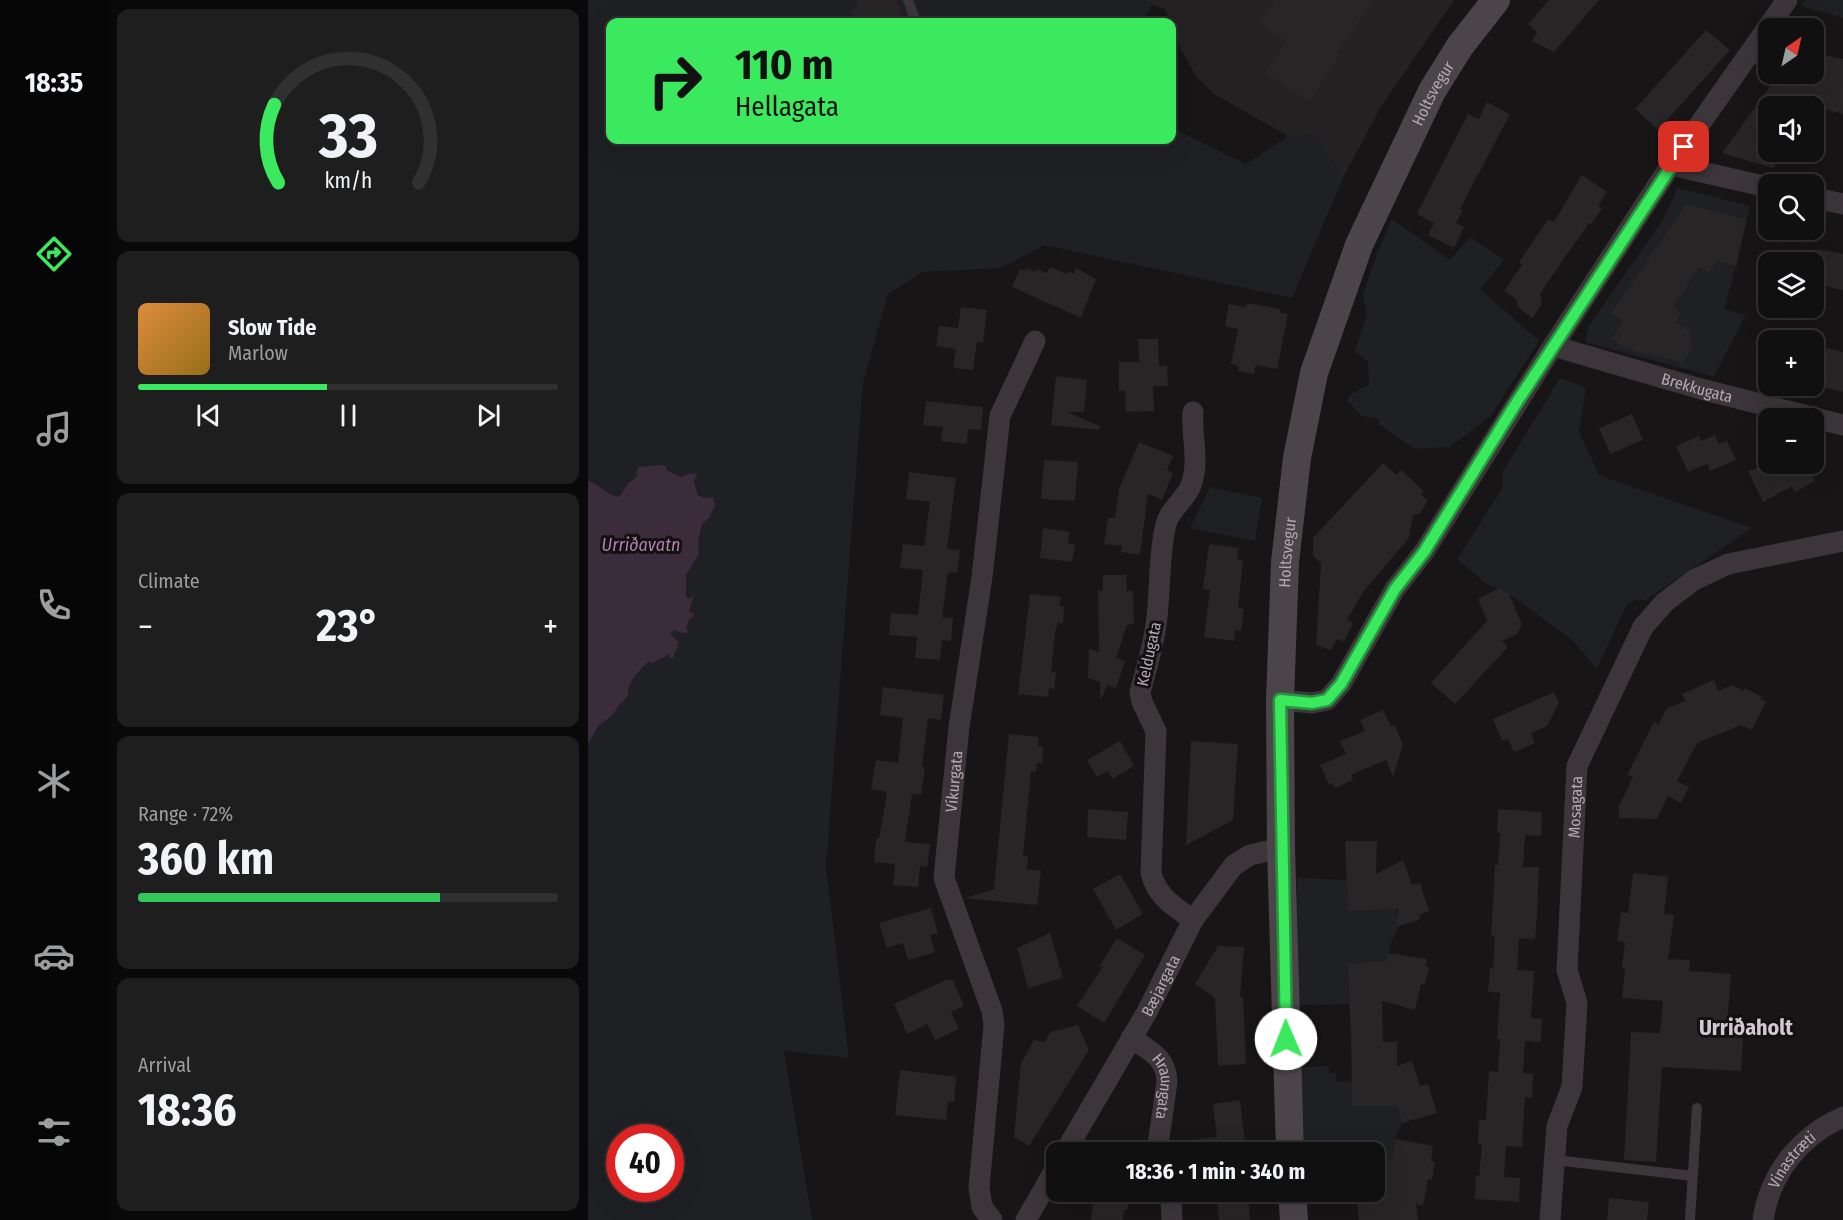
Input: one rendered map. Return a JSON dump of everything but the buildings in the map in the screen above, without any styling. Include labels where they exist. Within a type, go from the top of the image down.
[{"type":"street","name":"Holtsvegur","points":[[1290,1142],[1281,848],[1280,700],[1285,562],[1297,458],[1314,373],[1355,255],[1396,164],[1443,73],[1460,46],[1496,0]]},
{"type":"street","points":[[1280,700],[1312,703],[1327,700],[1341,684],[1395,589],[1424,552],[1553,346],[1671,165],[1786,0]]},
{"type":"street","points":[[1671,165],[1758,185]]},
{"type":"street","points":[[1824,200],[1843,204]]},
{"type":"street","name":"Víkurgata","points":[[992,1220],[982,1208],[979,1187],[993,1018],[944,878],[959,727],[982,577],[1000,416],[1035,341]]},
{"type":"street","name":"Brekkugata","points":[[1553,346],[1701,389],[1843,425]]},
{"type":"street","name":"Keldugata","points":[[1193,412],[1195,468],[1187,495],[1167,521],[1156,625],[1140,692],[1142,702],[1156,731],[1151,873],[1157,891],[1165,900],[1193,920]]},
{"type":"street","name":"Mosagata","points":[[1551,1220],[1557,1126],[1572,1088],[1577,1003],[1568,970],[1576,766],[1643,627],[1665,602],[1694,580],[1728,564],[1843,541]]},
{"type":"street","name":"Bæjargata","points":[[1071,1142],[1147,1012],[1193,920],[1234,865],[1250,855],[1281,848]]},
{"type":"street","name":"Hraungata","points":[[1131,1038],[1153,1053],[1166,1070],[1167,1082],[1158,1142]]},
{"type":"street","name":"Vinastræti","points":[[1763,1220],[1770,1193],[1787,1160],[1814,1133],[1843,1117]]},
{"type":"street","points":[[1026,1220],[1046,1185]]},
{"type":"street","points":[[1171,1202],[1172,1220]]},
{"type":"street","points":[[1293,1202],[1294,1220]]},
{"type":"lane","points":[[908,0],[915,18]]},
{"type":"lane","points":[[1690,1220],[1698,1108]]},
{"type":"lane","points":[[1555,1160],[1693,1176]]},
{"type":"shaded area","points":[[588,0],[1145,0],[1152,5],[1144,18],[606,18],[606,144],[1176,144],[1176,130],[1246,164],[1288,136],[1315,134],[1343,178],[1292,298],[1044,245],[1001,268],[922,272],[888,294],[863,383],[826,866],[849,1058],[784,1051],[812,1220],[588,1220],[588,744],[599,725],[612,716],[628,696],[629,685],[637,673],[648,662],[652,663],[670,654],[673,658],[670,634],[673,629],[682,633],[694,615],[689,612],[693,599],[686,596],[686,575],[699,554],[698,542],[702,524],[714,511],[713,497],[705,498],[695,488],[697,474],[679,476],[657,466],[648,467],[639,472],[618,497],[588,480]]},
{"type":"shaded area","points":[[1145,0],[1454,0],[1379,110],[1343,178],[1315,134],[1288,136],[1214,94],[1196,76],[1180,48],[1176,38],[1176,18],[1168,18],[1165,9]]},
{"type":"shaded area","points":[[1805,0],[1843,0],[1843,18],[1801,6]]},
{"type":"shaded area","points":[[1678,188],[1750,206],[1747,219],[1686,204],[1611,313],[1623,321],[1611,339],[1627,350],[1683,363],[1693,347],[1689,330],[1676,322],[1681,313],[1673,307],[1700,267],[1709,273],[1717,262],[1736,266],[1724,309],[1746,315],[1714,377],[1585,342],[1588,327],[1662,221]]},
{"type":"shaded area","points":[[1392,219],[1450,260],[1470,237],[1504,260],[1480,289],[1539,341],[1491,416],[1450,447],[1414,449],[1379,424],[1379,419],[1361,416],[1347,400],[1351,394],[1369,385],[1368,362],[1355,351],[1367,314],[1363,294]]},
{"type":"shaded area","points":[[1560,378],[1586,388],[1579,431],[1599,475],[1752,528],[1646,600],[1635,600],[1626,606],[1597,669],[1572,640],[1509,594],[1488,585],[1457,559],[1502,489],[1503,471]]},
{"type":"shaded area","points":[[1210,487],[1262,498],[1255,541],[1190,528]]},
{"type":"shaded area","points":[[1297,878],[1347,880],[1348,911],[1378,910],[1379,898],[1393,898],[1400,925],[1391,942],[1387,961],[1347,963],[1349,1004],[1298,1005]]},
{"type":"shaded area","points":[[1329,1066],[1329,1073],[1336,1073],[1336,1082],[1352,1082],[1352,1106],[1397,1105],[1402,1123],[1395,1139],[1392,1159],[1385,1159],[1385,1142],[1304,1142],[1300,1067]]},
{"type":"shaded area","points":[[1308,1202],[1327,1202],[1327,1203],[1308,1204]]},
{"type":"water","name":"Urriðavatn","points":[[661,465],[681,477],[691,473],[697,474],[694,482],[698,495],[705,498],[713,497],[715,507],[709,518],[702,524],[698,542],[699,554],[686,575],[686,596],[689,599],[694,595],[689,612],[694,614],[688,621],[686,629],[688,633],[674,630],[670,634],[679,642],[673,658],[670,658],[670,654],[652,663],[648,662],[631,682],[628,696],[612,716],[599,725],[588,744],[588,480],[618,497],[637,475],[636,471],[639,467]]},
{"type":"district","name":"Urriðaholt","points":[[1746,1027]]},
{"type":"route","points":[[1286,1039],[1280,700],[1312,703],[1327,700],[1341,684],[1395,589],[1424,552],[1515,405],[1684,147]]}]
